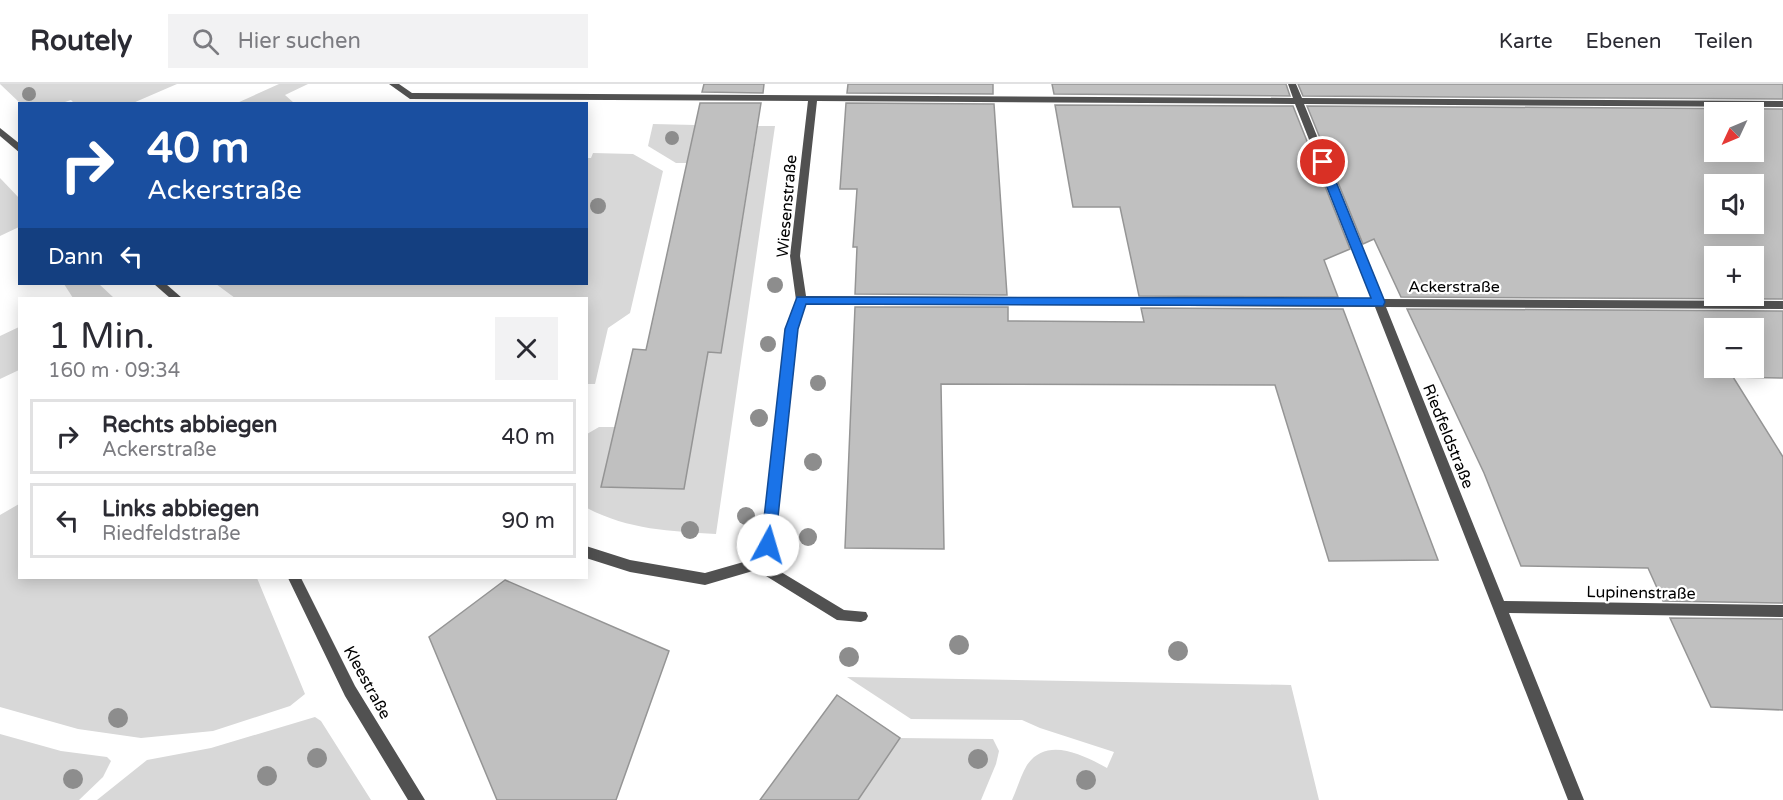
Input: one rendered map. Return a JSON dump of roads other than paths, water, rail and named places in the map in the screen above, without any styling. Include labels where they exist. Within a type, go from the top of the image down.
[{"type":"street","points":[[393,84],[410,96],[1783,104]]},
{"type":"street","name":"Riedfeldstraße","points":[[1292,84],[1576,800]]},
{"type":"street","name":"Wiesenstraße","points":[[758,564],[768,545],[791,329],[801,300],[795,256],[813,99]]},
{"type":"street","points":[[0,131],[18,148]]},
{"type":"street","points":[[160,285],[176,297]]},
{"type":"street","name":"Ackerstraße","points":[[801,300],[1783,304]]},
{"type":"street","points":[[588,553],[630,566],[705,579],[758,564],[842,616],[861,616]]},
{"type":"street","name":"Kleestraße","points":[[295,579],[350,691],[417,800]]},
{"type":"street","name":"Lupinenstraße","points":[[1499,607],[1783,610]]}]
